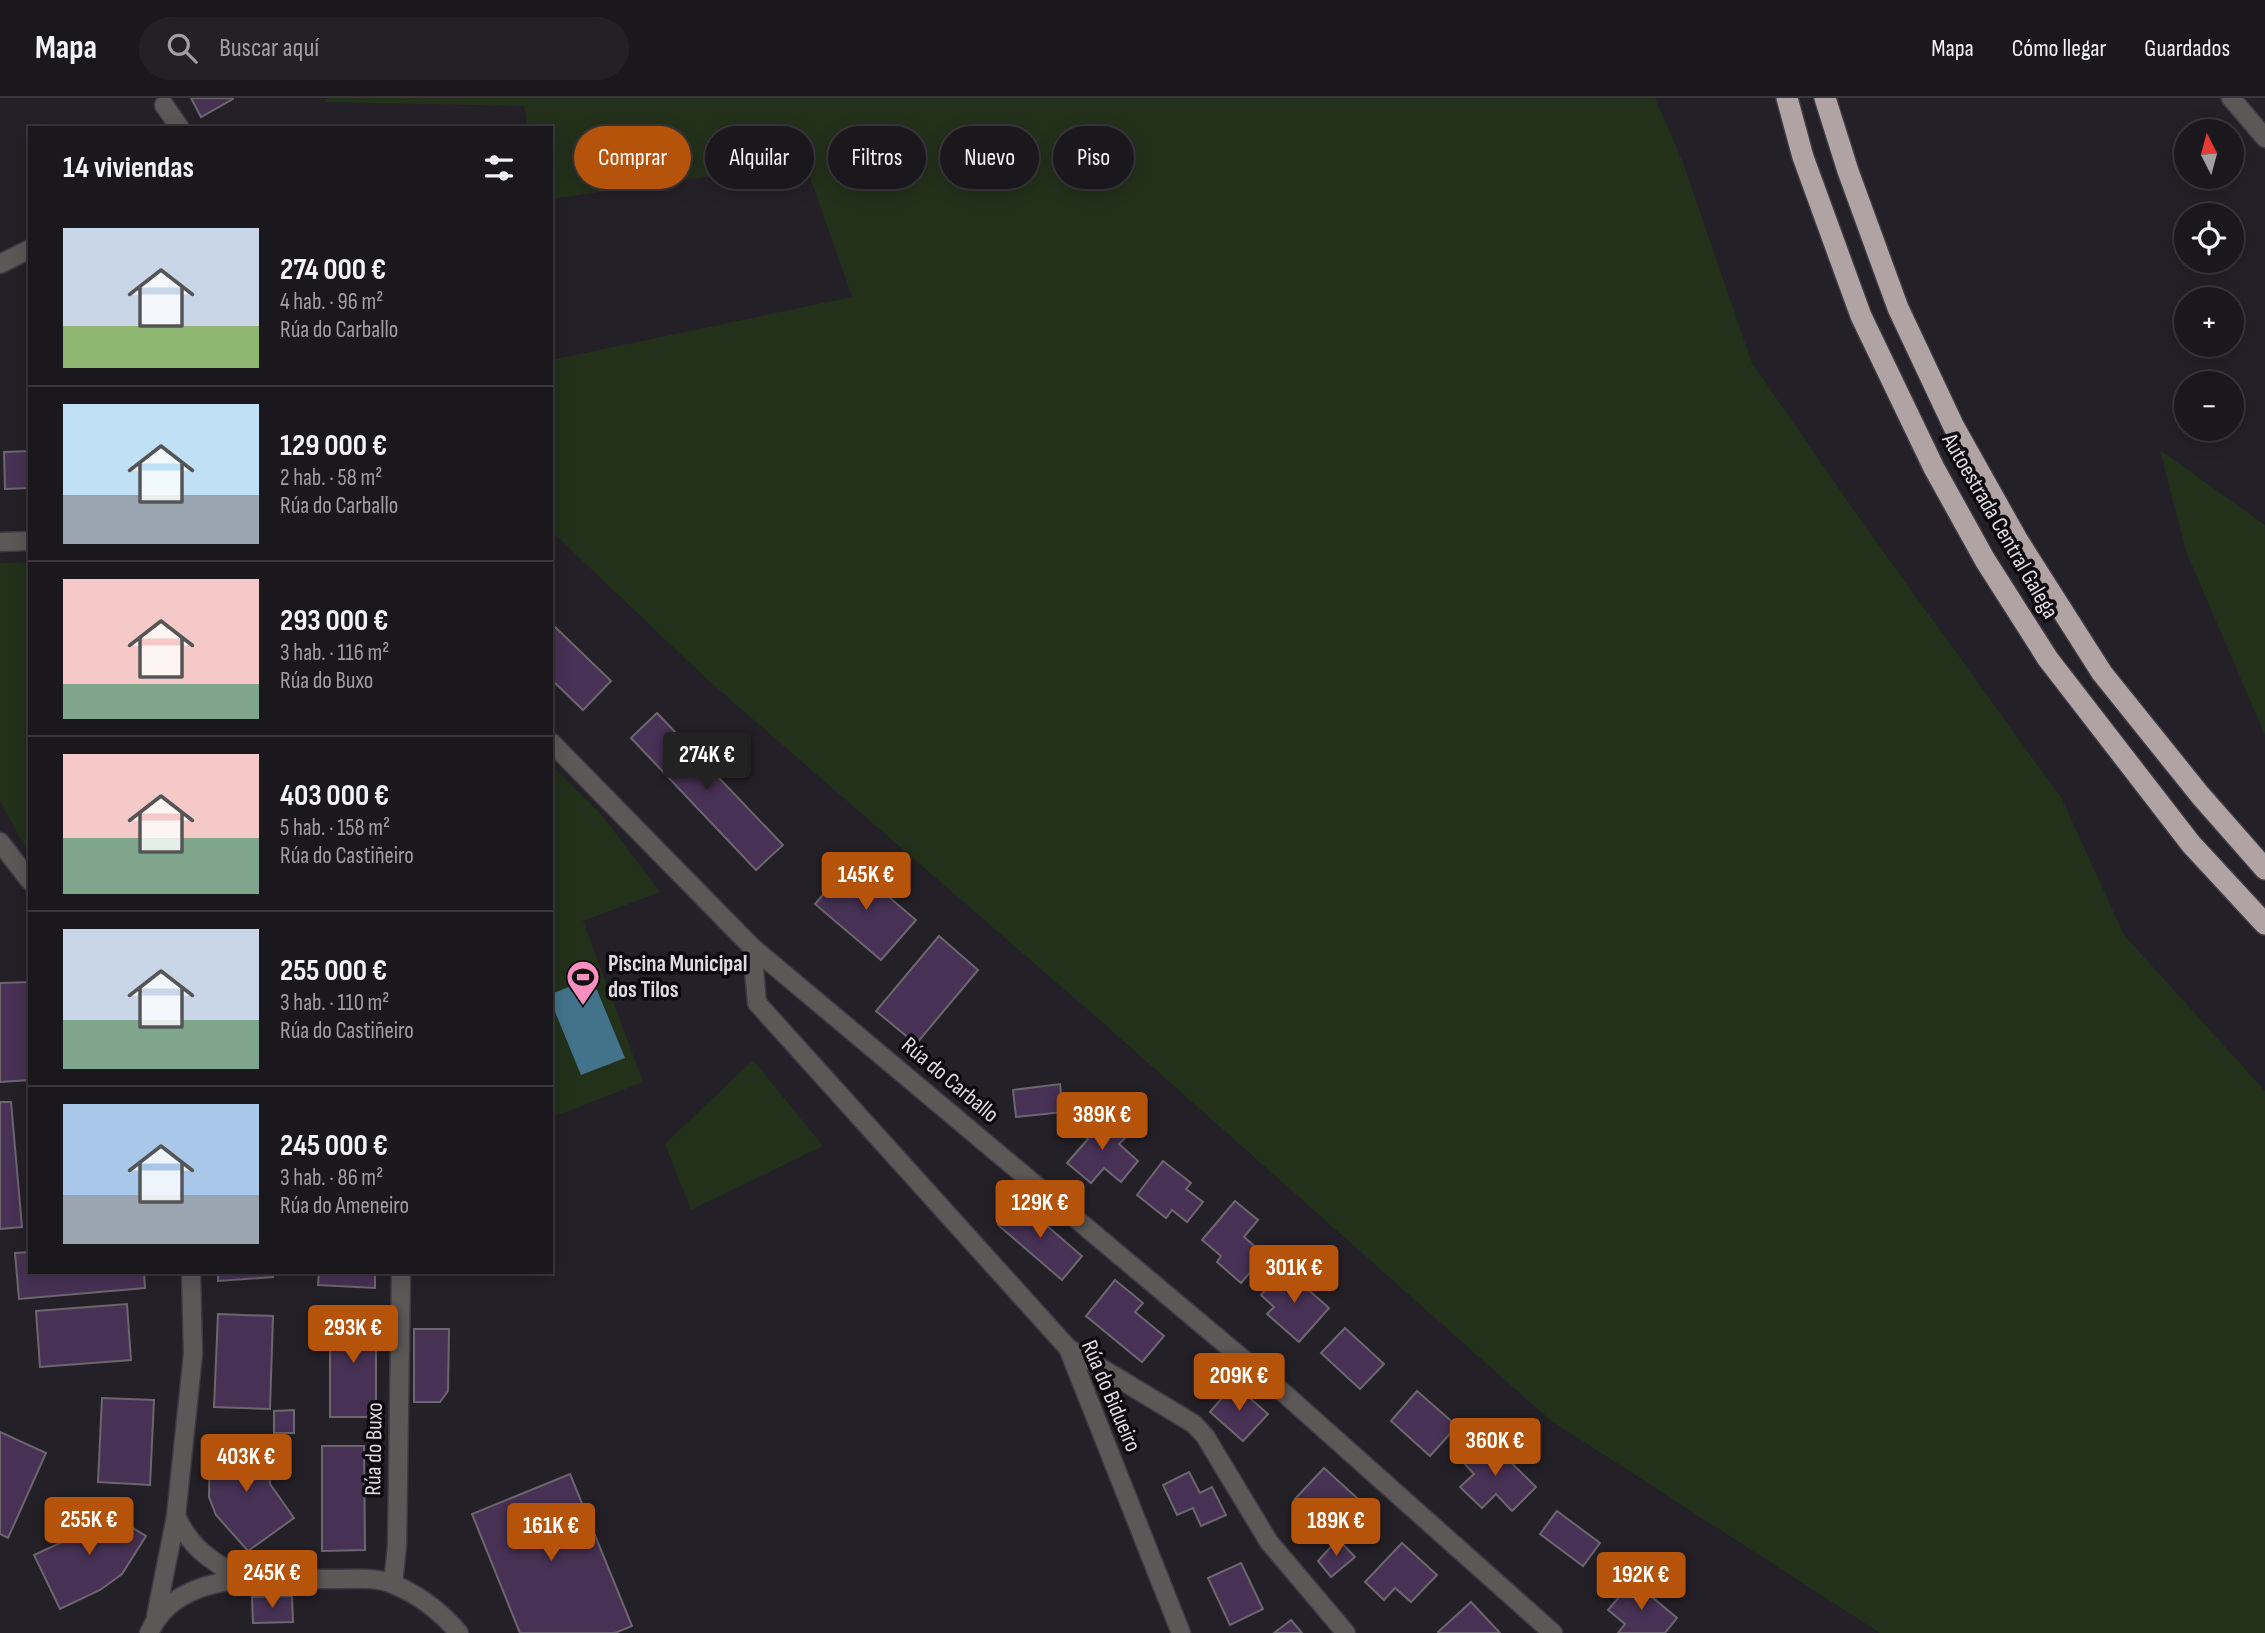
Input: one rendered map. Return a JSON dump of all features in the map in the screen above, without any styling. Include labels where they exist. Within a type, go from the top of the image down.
[{"type":"highway","name":"Autoestrada Central Galega","points":[[1787,98],[1803,157],[1861,316],[1934,468],[1985,561],[2048,659],[2190,844],[2265,924]]},
{"type":"highway","name":"Autoestrada Central Galega","points":[[1825,98],[1848,171],[1898,308],[1954,427],[2005,518],[2102,673],[2200,795],[2265,869]]},
{"type":"street","points":[[2231,98],[2265,138]]},
{"type":"street","points":[[164,105],[179,126]]},
{"type":"street","points":[[0,264],[28,250]]},
{"type":"street","points":[[0,542],[28,541]]},
{"type":"street","name":"Rúa do Carballo","points":[[553,744],[752,947],[1286,1395],[1553,1633]]},
{"type":"street","points":[[0,842],[28,878]]},
{"type":"street","name":"Rúa do Bidueiro","points":[[752,947],[757,1003],[1068,1348],[1181,1633]]},
{"type":"street","points":[[149,1633],[156,1616],[176,1516],[193,1354],[191,1274]]},
{"type":"street","name":"Rúa do Buxo","points":[[393,1584],[397,1545],[401,1274]]},
{"type":"street","points":[[1068,1348],[1194,1424],[1205,1436],[1269,1542],[1346,1633]]},
{"type":"street","points":[[176,1516],[199,1553],[241,1578]]},
{"type":"street","points":[[156,1616],[176,1598],[205,1586],[241,1578],[369,1580],[393,1584],[432,1605],[459,1633]]},
{"type":"green space","points":[[328,98],[1655,98],[1682,160],[1752,363],[1862,522],[2062,799],[2124,935],[2265,1091],[2265,1633],[1880,1633],[1550,1420],[1103,1023],[710,682],[553,533],[553,360],[852,297],[814,189],[814,126],[705,126],[705,177],[691,179],[691,126],[574,126],[574,189],[622,189],[553,199],[553,126],[528,126],[524,106],[323,102]]},
{"type":"green space","points":[[2160,450],[2265,525],[2265,735],[2186,551]]},
{"type":"green space","points":[[28,562],[28,852],[0,801],[0,563]]},
{"type":"green space","points":[[553,767],[601,814],[660,892],[583,921],[643,1082],[553,1117]]},
{"type":"green space","points":[[753,1060],[823,1146],[691,1210],[665,1144]]},
{"type":"water","points":[[592,978],[625,1058],[581,1075],[553,1007],[553,993]]},
{"type":"building","points":[[191,98],[233,98],[233,99],[201,117]]},
{"type":"building","points":[[28,451],[28,488],[5,489],[4,452]]},
{"type":"building","points":[[553,625],[611,681],[583,710],[553,681]]},
{"type":"building","points":[[657,713],[783,845],[756,870],[631,738]]},
{"type":"building","points":[[850,864],[916,920],[881,960],[815,904]]},
{"type":"building","points":[[939,936],[978,970],[916,1044],[876,1011]]},
{"type":"building","points":[[28,982],[28,1080],[0,1082],[0,983]]},
{"type":"building","points":[[1060,1084],[1063,1112],[1016,1117],[1013,1090]]},
{"type":"building","points":[[0,1102],[11,1102],[22,1227],[0,1229]]},
{"type":"building","points":[[1097,1114],[1125,1138],[1119,1144],[1138,1161],[1121,1182],[1104,1168],[1091,1183],[1067,1163],[1088,1139],[1081,1133]]},
{"type":"building","points":[[1163,1161],[1191,1183],[1186,1189],[1203,1202],[1187,1222],[1172,1210],[1166,1218],[1137,1195]]},
{"type":"building","points":[[1018,1201],[1082,1256],[1062,1280],[998,1225]]},
{"type":"building","points":[[1235,1201],[1258,1220],[1244,1237],[1265,1255],[1241,1283],[1217,1262],[1221,1256],[1202,1240]]},
{"type":"building","points":[[28,1252],[28,1274],[144,1274],[145,1288],[19,1299],[15,1253]]},
{"type":"building","points":[[1285,1269],[1329,1308],[1299,1342],[1267,1314],[1274,1307],[1261,1295]]},
{"type":"building","points":[[218,1274],[272,1274],[273,1277],[218,1281]]},
{"type":"building","points":[[319,1274],[375,1274],[375,1288],[318,1285]]},
{"type":"building","points":[[1115,1280],[1143,1303],[1135,1312],[1164,1336],[1142,1362],[1086,1316]]},
{"type":"building","points":[[127,1304],[131,1360],[40,1367],[36,1311]]},
{"type":"building","points":[[330,1313],[376,1313],[376,1417],[330,1417]]},
{"type":"building","points":[[218,1314],[273,1316],[270,1409],[214,1407]]},
{"type":"building","points":[[1345,1328],[1384,1364],[1360,1389],[1321,1353]]},
{"type":"building","points":[[414,1329],[449,1329],[448,1391],[440,1402],[414,1402]]},
{"type":"building","points":[[1234,1384],[1268,1414],[1243,1441],[1210,1412]]},
{"type":"building","points":[[1417,1391],[1457,1426],[1430,1456],[1391,1421]]},
{"type":"building","points":[[102,1398],[154,1400],[150,1485],[98,1482]]},
{"type":"building","points":[[294,1410],[294,1433],[274,1433],[274,1411]]},
{"type":"building","points":[[0,1432],[46,1453],[8,1538],[0,1534]]},
{"type":"building","points":[[1486,1438],[1536,1487],[1512,1511],[1496,1494],[1482,1508],[1460,1487],[1474,1474],[1463,1462]]},
{"type":"building","points":[[268,1445],[270,1484],[294,1518],[248,1551],[216,1515],[209,1497],[210,1449]]},
{"type":"building","points":[[322,1446],[364,1446],[365,1550],[322,1551]]},
{"type":"building","points":[[1324,1468],[1367,1507],[1338,1539],[1295,1499]]},
{"type":"building","points":[[1189,1472],[1200,1493],[1212,1487],[1226,1515],[1201,1526],[1193,1508],[1177,1515],[1163,1485]]},
{"type":"building","points":[[570,1474],[632,1626],[615,1633],[520,1633],[472,1514]]},
{"type":"building","points":[[95,1505],[146,1536],[122,1574],[100,1590],[60,1609],[34,1555],[71,1538]]},
{"type":"building","points":[[1557,1511],[1600,1543],[1583,1566],[1540,1534]]},
{"type":"building","points":[[1338,1539],[1355,1557],[1331,1577],[1318,1561]]},
{"type":"building","points":[[1402,1543],[1437,1575],[1411,1602],[1395,1588],[1384,1600],[1365,1582]]},
{"type":"building","points":[[1241,1563],[1263,1609],[1230,1625],[1208,1578]]},
{"type":"building","points":[[1633,1581],[1677,1618],[1665,1633],[1618,1633],[1625,1624],[1608,1610]]},
{"type":"building","points":[[292,1596],[293,1622],[253,1623],[252,1597]]},
{"type":"building","points":[[1471,1602],[1500,1633],[1438,1632]]},
{"type":"building","points":[[1291,1620],[1302,1633],[1274,1633]]},
{"type":"place","name":"Piscina Municipal dos Tilos","points":[[583,1007]]}]
